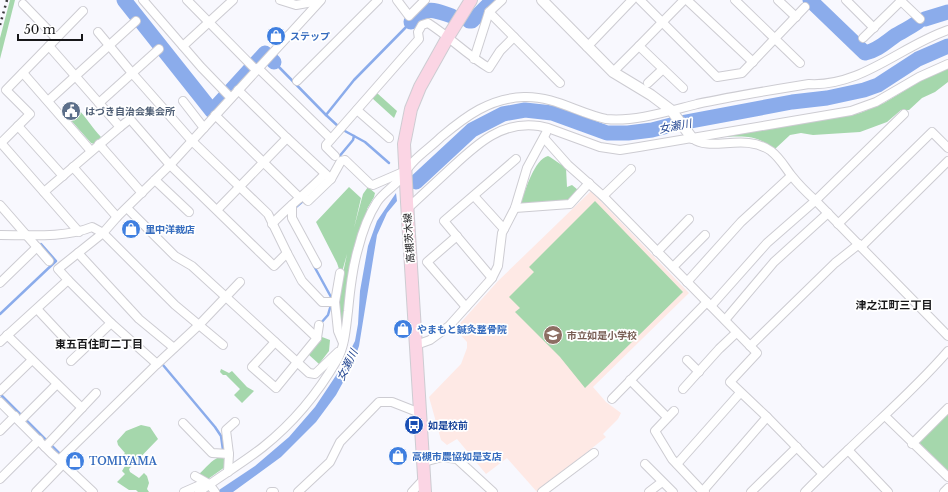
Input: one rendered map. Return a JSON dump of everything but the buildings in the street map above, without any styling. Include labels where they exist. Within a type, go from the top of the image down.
[{"type":"main road","name":"高槻茨木線","points":[[425,492],[404,144],[411,109],[420,87],[468,1]]},
{"type":"street","points":[[143,0],[231,98]]},
{"type":"street","points":[[187,0],[331,139]]},
{"type":"street","points":[[183,46],[233,0]]},
{"type":"street","points":[[280,0],[296,5],[320,0]]},
{"type":"street","points":[[157,364],[111,323],[58,269],[103,233],[117,217],[170,165],[320,0]]},
{"type":"street","points":[[297,81],[378,0]]},
{"type":"street","points":[[397,0],[411,17],[425,0]]},
{"type":"street","points":[[474,59],[489,12],[502,0]]},
{"type":"street","points":[[542,0],[613,72],[651,95],[672,112],[691,136],[700,142],[711,144],[742,142],[757,144],[777,156],[792,176],[948,336]]},
{"type":"street","points":[[587,47],[632,0]]},
{"type":"street","points":[[640,0],[717,77],[742,73],[805,7]]},
{"type":"street","points":[[613,72],[684,0]]},
{"type":"street","points":[[687,0],[753,62]]},
{"type":"street","points":[[736,0],[800,63]]},
{"type":"street","points":[[778,0],[796,17]]},
{"type":"street","points":[[846,0],[874,28]]},
{"type":"street","points":[[864,38],[901,0],[920,19]]},
{"type":"street","points":[[23,4],[56,38]]},
{"type":"street","points":[[79,232],[1,144],[30,114],[6,90],[83,10]]},
{"type":"street","points":[[489,12],[560,83]]},
{"type":"street","points":[[48,101],[136,21]]},
{"type":"street","points":[[336,156],[326,147],[326,145],[419,39],[418,32],[422,25],[428,24],[448,37],[474,59],[489,68],[500,51],[514,37]]},
{"type":"street","points":[[199,492],[212,487],[228,472],[262,448],[295,417],[313,395],[337,359],[342,346],[346,330],[354,265],[364,230],[377,202],[386,191],[405,176],[416,159],[479,108],[502,100],[526,97],[542,98],[598,118],[615,120],[672,112],[749,94],[809,84],[836,82],[862,74],[928,37],[948,30]]},
{"type":"street","points":[[98,32],[192,141],[268,214],[302,281],[322,302],[335,302]]},
{"type":"street","points":[[49,46],[120,127]]},
{"type":"street","points":[[640,46],[683,88]]},
{"type":"street","points":[[99,103],[159,49]]},
{"type":"street","points":[[407,206],[474,147],[500,131],[519,125],[530,124],[548,128],[600,147],[613,150],[639,147],[691,136],[851,110],[882,99],[919,77],[948,64]]},
{"type":"street","points":[[648,84],[663,69]]},
{"type":"street","points":[[23,73],[91,151]]},
{"type":"street","points":[[238,90],[328,176]]},
{"type":"street","points":[[183,101],[204,128]]},
{"type":"street","points":[[357,110],[389,138]]},
{"type":"street","points":[[612,399],[709,304],[767,243],[816,201],[904,114]]},
{"type":"street","points":[[215,115],[302,197]]},
{"type":"street","points":[[44,192],[99,144],[130,120],[170,165],[274,266],[287,253]]},
{"type":"street","points":[[18,126],[63,176]]},
{"type":"street","points":[[416,345],[430,340],[449,326],[492,278],[498,266],[502,233],[515,208],[527,168],[548,128]]},
{"type":"street","points":[[838,224],[932,132],[948,148]]},
{"type":"street","points":[[217,210],[287,138]]},
{"type":"street","points":[[544,138],[568,164],[603,196],[757,353],[730,382],[823,474]]},
{"type":"street","points":[[99,144],[142,193]]},
{"type":"street","points":[[492,278],[444,221],[516,159]]},
{"type":"street","points":[[272,224],[286,209],[302,197],[315,190],[341,161],[345,160],[370,184],[373,185],[405,176]]},
{"type":"street","points":[[750,346],[835,263],[860,245],[948,161]]},
{"type":"street","points":[[73,167],[117,217]]},
{"type":"street","points":[[603,196],[631,169]]},
{"type":"street","points":[[687,282],[741,222],[792,176]]},
{"type":"street","points":[[154,180],[189,212]]},
{"type":"street","points":[[515,208],[570,204],[589,183]]},
{"type":"street","points":[[474,196],[504,229]]},
{"type":"street","points":[[0,205],[50,261]]},
{"type":"street","points":[[292,205],[292,218],[317,264]]},
{"type":"street","points":[[127,208],[175,256],[192,266],[309,373],[315,374],[342,346]]},
{"type":"street","points":[[724,320],[774,262],[828,213]]},
{"type":"street","points":[[657,252],[689,219]]},
{"type":"street","points":[[0,235],[79,232],[92,227],[103,233],[175,305],[223,344]]},
{"type":"street","points":[[673,267],[705,235]]},
{"type":"street","points":[[456,236],[427,262],[466,307]]},
{"type":"street","points":[[0,283],[38,247]]},
{"type":"street","points":[[78,253],[139,319],[174,348]]},
{"type":"street","points":[[340,272],[335,302],[338,331],[342,346]]},
{"type":"street","points":[[0,342],[68,280]]},
{"type":"street","points":[[36,492],[61,462],[157,364],[200,325],[240,282]]},
{"type":"street","points":[[278,301],[317,338]]},
{"type":"street","points":[[36,309],[66,340]]},
{"type":"street","points":[[71,361],[111,323]]},
{"type":"street","points":[[275,342],[252,367],[276,388],[317,338],[319,325]]},
{"type":"street","points":[[684,389],[719,349],[736,333]]},
{"type":"street","points":[[7,335],[82,408]]},
{"type":"street","points":[[811,490],[823,474],[885,416],[948,352]]},
{"type":"street","points":[[0,391],[32,360]]},
{"type":"street","points":[[687,360],[699,372]]},
{"type":"street","points":[[630,380],[667,417]]},
{"type":"street","points":[[0,431],[18,419],[57,384]]},
{"type":"street","points":[[677,464],[740,393]]},
{"type":"street","points":[[45,447],[96,394]]},
{"type":"street","points":[[0,402],[89,491]]},
{"type":"street","points":[[298,492],[330,462],[340,442],[379,402],[392,402],[420,413]]},
{"type":"street","points":[[912,444],[948,409]]},
{"type":"street","points":[[674,411],[655,431],[672,459],[703,492],[767,417]]},
{"type":"street","points":[[885,416],[948,478]]},
{"type":"street","points":[[228,472],[229,454],[226,430],[235,422]]},
{"type":"street","points":[[183,423],[212,453],[229,454]]},
{"type":"street","points":[[0,479],[38,440]]},
{"type":"street","points":[[751,492],[796,447]]},
{"type":"street","points":[[848,450],[888,492]]},
{"type":"street","points":[[542,492],[594,453]]},
{"type":"street","points":[[424,462],[442,457],[457,459],[493,492]]},
{"type":"street","points":[[644,464],[673,492]]},
{"type":"street","points":[[195,476],[212,487]]},
{"type":"street","points":[[412,492],[424,479]]},
{"type":"street","points":[[649,492],[662,482]]},
{"type":"street","points":[[184,492],[200,485],[212,487]]},
{"type":"street","points":[[944,492],[948,488]]},
{"type":"shaded area","name":"市立如是小学校","points":[[591,191],[689,293],[593,387],[606,402],[621,413],[618,419],[603,434],[606,437],[537,492],[507,458],[486,474],[457,439],[447,445],[441,440],[429,397],[461,364],[467,348],[467,342],[455,329],[498,281]]},
{"type":"green space","points":[[10,0],[15,0],[0,59],[0,38]]},
{"type":"green space","points":[[948,68],[948,82],[935,92],[922,98],[909,110],[901,110],[887,122],[860,132],[813,135],[801,133],[790,135],[775,149],[757,139],[726,137],[726,135],[860,113],[884,103],[927,77]]},
{"type":"green space","points":[[377,93],[397,111],[394,118],[372,98]]},
{"type":"green space","points":[[78,109],[101,137],[94,144],[91,143],[69,118]]},
{"type":"green space","points":[[548,156],[566,168],[567,187],[572,185],[578,190],[568,200],[523,205],[521,202],[531,176],[539,163]]},
{"type":"green space","points":[[349,187],[361,198],[354,228],[363,194],[368,187],[375,193],[367,209],[370,211],[341,331],[339,302],[347,254],[342,272],[339,269],[316,222]]},
{"type":"green space","points":[[595,201],[683,292],[585,388],[560,357],[515,312],[520,308],[509,297],[534,272],[529,267]]},
{"type":"green space","points":[[322,337],[330,340],[329,351],[319,364],[308,354]]},
{"type":"green space","points":[[221,369],[229,373],[232,371],[247,387],[254,391],[242,403],[234,395],[240,389],[226,375],[223,375],[220,372]]},
{"type":"green space","points":[[944,415],[948,415],[948,474],[919,444],[919,441]]},
{"type":"green space","points":[[141,425],[150,427],[158,439],[129,469],[130,472],[139,478],[144,473],[147,476],[149,483],[147,489],[149,492],[129,490],[117,482],[125,474],[122,471],[128,461],[123,455],[125,453],[118,445],[117,441],[126,431]]},
{"type":"green space","points":[[220,457],[225,459],[225,467],[208,479],[199,474],[211,462]]},
{"type":"water","points":[[396,193],[397,201],[387,213],[377,235],[359,346],[352,366],[336,395],[316,422],[281,457],[233,492],[216,492],[255,466],[289,437],[315,407],[343,365],[355,341],[358,324],[360,291],[368,246],[377,221]]},
{"type":"waterway","points":[[124,0],[212,111],[265,53],[274,62]]},
{"type":"waterway","points":[[469,21],[472,21],[493,0]]},
{"type":"waterway","points":[[810,0],[865,53],[877,48],[918,22]]},
{"type":"waterway","points":[[411,22],[422,13],[430,10],[452,16]]},
{"type":"waterway","points":[[925,19],[948,12]]},
{"type":"waterway","points":[[274,62],[326,115],[354,80],[411,22]]},
{"type":"waterway","name":"女瀬川","points":[[416,182],[472,130],[503,114],[525,110],[552,113],[607,133],[628,133],[652,130],[675,124],[792,102],[827,98],[864,90],[878,85],[918,59],[948,46]]},
{"type":"waterway","points":[[326,115],[339,127]]},
{"type":"waterway","points":[[343,130],[365,142],[389,163]]},
{"type":"waterway","points":[[338,158],[353,140],[354,136]]},
{"type":"waterway","points":[[296,207],[303,201]]},
{"type":"waterway","points":[[0,314],[56,261],[41,244]]},
{"type":"waterway","points":[[314,266],[331,297]]},
{"type":"waterway","points":[[321,323],[328,315],[330,308]]},
{"type":"waterway","points":[[163,365],[215,427],[221,436],[223,450]]},
{"type":"waterway","points":[[0,394],[61,455],[62,454]]},
{"type":"railway","points":[[0,25],[7,0]]},
{"type":"place","name":"ステップ","points":[[276,36]]},
{"type":"place","name":"はづき自治会集会所","points":[[71,111]]},
{"type":"place","name":"里中洋裁店","points":[[131,229]]},
{"type":"place","name":"やまもと鍼灸整骨院","points":[[403,329]]},
{"type":"place","name":"市立如是小学校","points":[[553,335]]},
{"type":"place","name":"如是校前","points":[[414,425]]},
{"type":"place","name":"高槻市農協如是支店","points":[[398,456]]},
{"type":"place","name":"TOMIYAMA","points":[[75,461]]},
{"type":"district","name":"津之江町三丁目","points":[[894,305]]},
{"type":"district","name":"東五百住町二丁目","points":[[99,344]]}]
